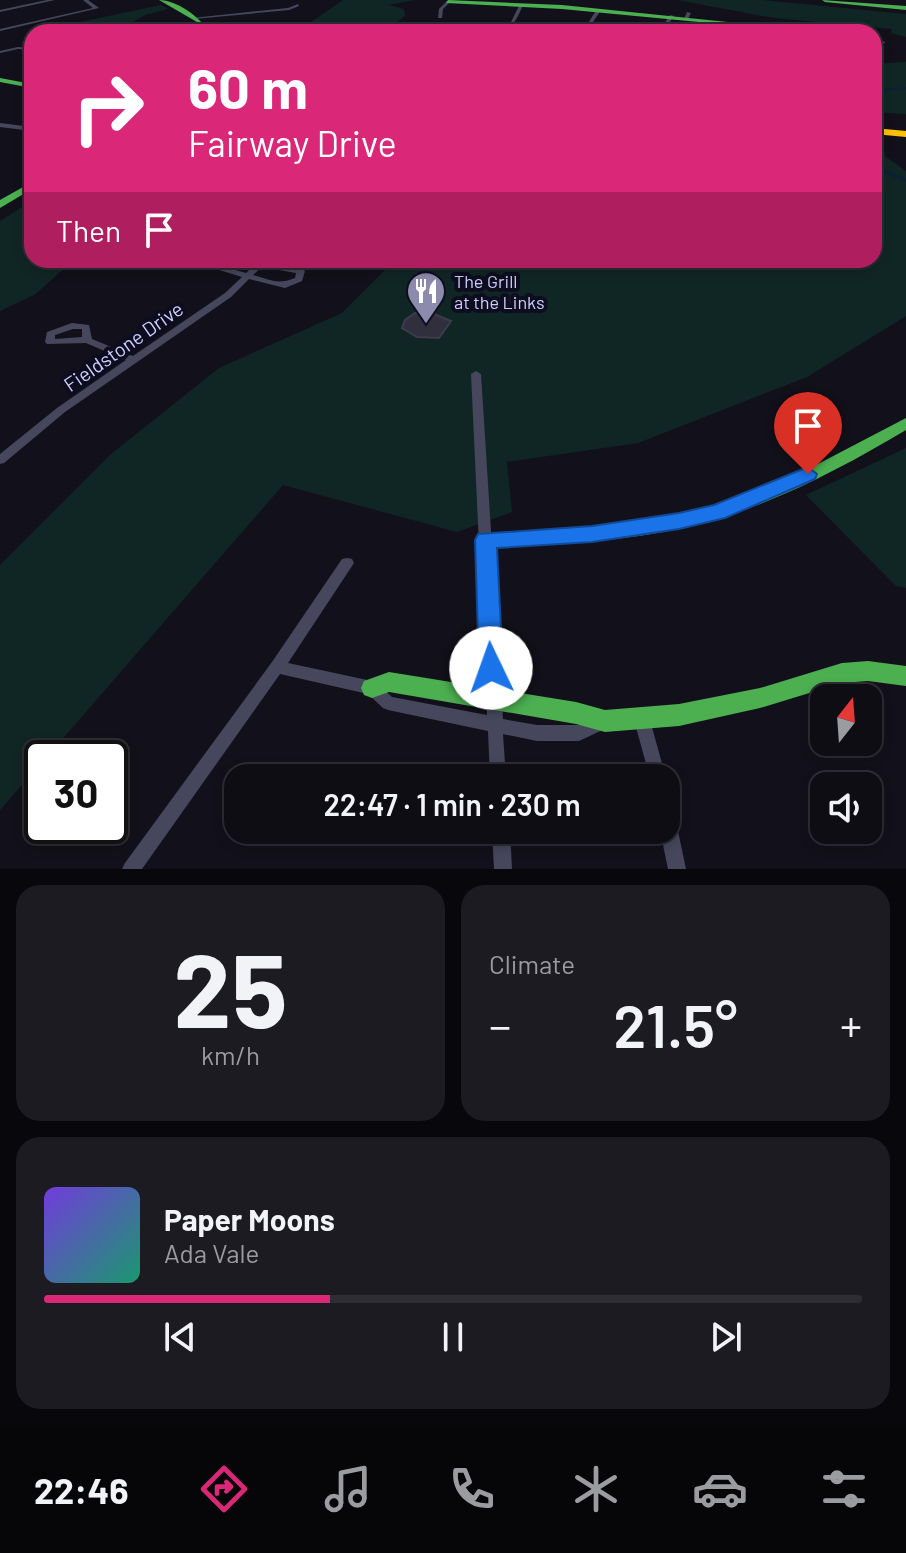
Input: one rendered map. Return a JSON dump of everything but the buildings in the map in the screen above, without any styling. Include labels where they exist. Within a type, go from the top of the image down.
[{"type":"main road","points":[[162,0],[201,24]]},
{"type":"main road","points":[[825,0],[906,8]]},
{"type":"main road","points":[[897,0],[906,1]]},
{"type":"main road","points":[[450,1],[682,16],[725,24]]},
{"type":"main road","points":[[3,82],[24,85]]},
{"type":"main road","points":[[882,132],[906,134]]},
{"type":"main road","points":[[0,205],[24,190]]},
{"type":"main road","points":[[486,540],[638,529],[718,512],[825,467],[906,423]]},
{"type":"main road","points":[[372,688],[389,682],[576,713],[605,721],[642,720],[760,698],[842,673],[868,671],[906,676]]},
{"type":"street","points":[[0,11],[53,0]]},
{"type":"street","points":[[0,30],[95,10],[96,7],[85,0]]},
{"type":"street","points":[[440,17],[441,9],[450,1]]},
{"type":"street","points":[[281,14],[298,5]]},
{"type":"street","points":[[511,24],[521,5]]},
{"type":"street","points":[[189,18],[289,9]]},
{"type":"street","points":[[589,24],[599,10]]},
{"type":"street","points":[[672,24],[682,16]]},
{"type":"street","points":[[12,21],[24,24]]},
{"type":"street","points":[[0,52],[24,48]]},
{"type":"street","points":[[0,125],[24,128]]},
{"type":"street","points":[[220,268],[285,285],[299,279],[301,271],[288,268]]},
{"type":"street","name":"Fieldstone Drive","points":[[0,460],[61,410],[228,295],[257,268]]},
{"type":"street","points":[[87,340],[134,360]]},
{"type":"street","points":[[476,374],[497,764]]},
{"type":"street","points":[[131,869],[277,667],[347,563]]},
{"type":"street","points":[[277,667],[372,688],[388,703],[537,733],[579,733],[605,721]]},
{"type":"street","points":[[642,720],[654,764]]},
{"type":"street","points":[[502,844],[503,869]]},
{"type":"street","points":[[672,844],[677,869]]},
{"type":"green space","points":[[343,0],[414,0],[389,5],[404,9],[405,16],[395,24],[308,24]]},
{"type":"green space","points":[[677,0],[762,0],[906,14],[906,37],[891,33],[892,29],[882,28],[882,24],[838,24],[774,18]]},
{"type":"green space","points":[[161,5],[168,9],[133,22],[71,24]]},
{"type":"green space","points":[[906,62],[906,114],[882,112],[882,64]]},
{"type":"green space","points":[[882,146],[886,157],[906,171],[906,316],[807,377],[638,443],[507,462],[512,512],[457,532],[283,485],[62,740],[24,740],[24,783],[0,810],[0,565],[111,454],[219,368],[342,313],[386,268],[882,268]]},
{"type":"green space","points":[[24,206],[24,268],[65,268],[34,295],[0,311],[0,221]]},
{"type":"green space","points":[[906,448],[906,588],[896,586],[806,495]]},
{"type":"waterway","points":[[882,90],[906,88]]},
{"type":"waterway","points":[[882,170],[906,180]]},
{"type":"traffic: fast","points":[[162,0],[201,24]]},
{"type":"traffic: fast","points":[[825,0],[906,8]]},
{"type":"traffic: fast","points":[[448,2],[562,7],[739,24]]},
{"type":"traffic: fast","points":[[0,80],[24,84]]},
{"type":"traffic: fast","points":[[0,205],[24,190]]},
{"type":"traffic: fast","points":[[486,540],[613,532],[663,525],[717,512],[801,480],[906,423]]},
{"type":"traffic: fast","points":[[372,688],[389,682],[576,713],[605,721],[679,715],[760,698],[842,673],[868,671],[906,676]]},
{"type":"traffic: slow","points":[[882,132],[906,134]]},
{"type":"place","name":"The Grill at the Links","points":[[426,325]]},
{"type":"route","points":[[491,668],[486,540],[592,534],[679,521],[718,512],[808,474]]}]
